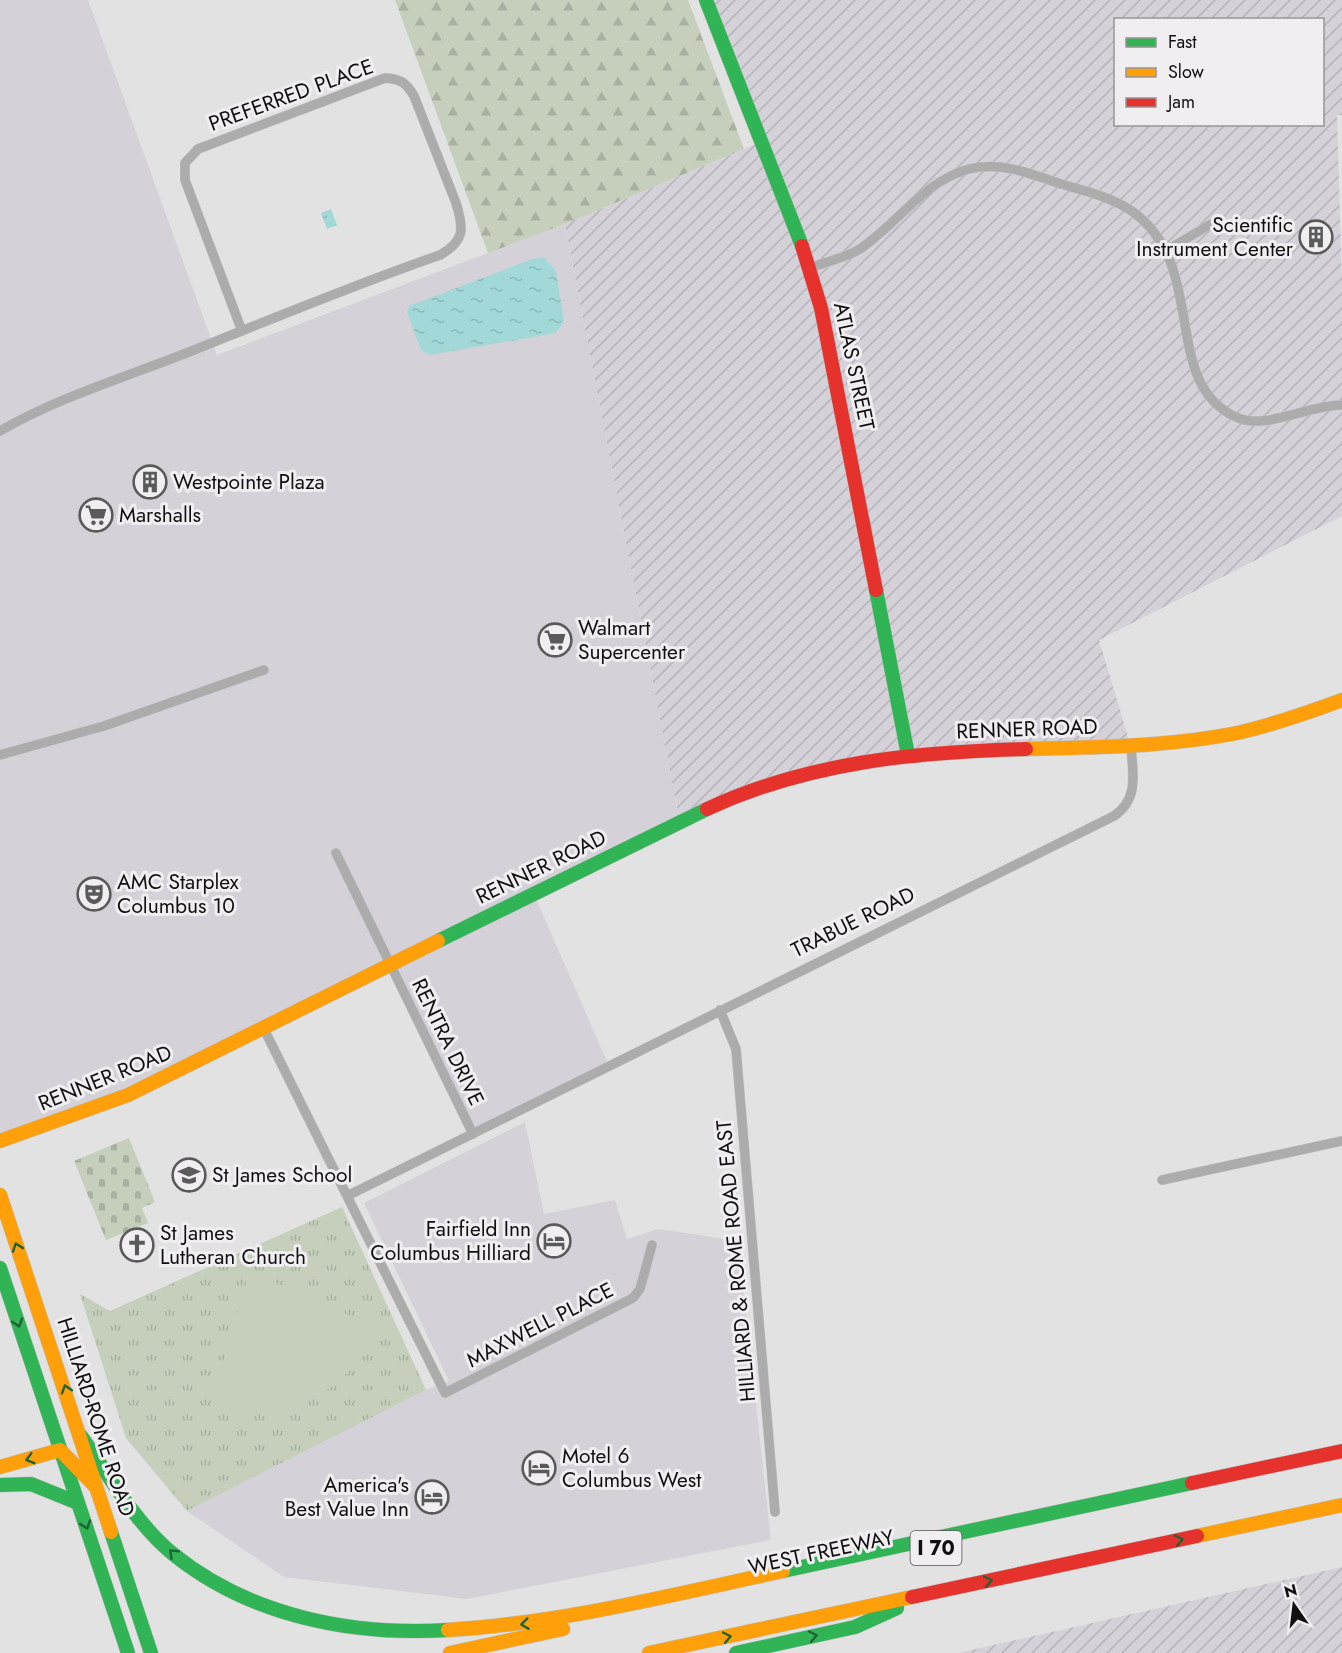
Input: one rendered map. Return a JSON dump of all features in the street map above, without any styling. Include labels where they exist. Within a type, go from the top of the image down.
[{"type":"main road","name":"ATLAS STREET","points":[[706,0],[809,268],[832,361],[908,755]]},
{"type":"main road","points":[[1131,747],[1203,741],[1257,729],[1342,700]]},
{"type":"main road","name":"RENNER ROAD","points":[[0,1141],[128,1095],[392,966],[507,906],[710,808],[765,785],[851,764],[908,755],[1131,747]]},
{"type":"main road","name":"HILLIARD-ROME ROAD","points":[[0,1195],[151,1653]]},
{"type":"main road","name":"HILLIARD-ROME ROAD","points":[[0,1268],[128,1653]]},
{"type":"main road","points":[[81,1436],[146,1524],[172,1553],[218,1589],[261,1611],[293,1622],[328,1631],[386,1637],[488,1628],[587,1613],[1342,1451]]},
{"type":"main road","points":[[0,1467],[60,1450],[96,1487]]},
{"type":"main road","name":"WEST FREEWAY","points":[[450,1653],[1342,1461]]},
{"type":"main road","points":[[0,1485],[33,1482],[78,1503]]},
{"type":"main road","name":"I 70","points":[[649,1653],[1342,1505]]},
{"type":"main road","points":[[735,1653],[855,1627],[931,1594]]},
{"type":"street","name":"PREFERRED PLACE","points":[[385,78],[400,79],[408,85],[414,96],[456,203],[461,220],[461,236],[453,247],[440,255],[242,331],[185,180],[185,162],[198,149],[288,113],[385,78]]},
{"type":"street","points":[[809,268],[860,248],[948,176],[969,169],[992,166],[1015,168],[1109,200],[1132,212],[1157,235],[1167,250],[1175,271],[1197,375],[1212,402],[1234,417],[1254,422],[1270,421],[1315,406],[1342,405]]},
{"type":"street","points":[[1167,250],[1211,224]]},
{"type":"street","points":[[0,431],[79,394],[242,331]]},
{"type":"street","points":[[0,754],[83,733],[264,670]]},
{"type":"street","name":"TRABUE ROAD","points":[[347,1196],[1114,816],[1124,809],[1133,790],[1131,747]]},
{"type":"street","name":"RENTRA DRIVE","points":[[336,853],[473,1134]]},
{"type":"street","name":"HILLIARD & ROME ROAD EAST","points":[[720,1010],[736,1049],[775,1512]]},
{"type":"street","points":[[264,1029],[347,1196]]},
{"type":"street","points":[[1162,1180],[1342,1141]]},
{"type":"street","name":"MAXWELL PLACE","points":[[347,1196],[445,1393],[633,1298],[640,1289],[652,1245]]},
{"type":"shaded area","points":[[0,0],[88,0],[217,355],[565,224],[680,823],[534,894],[609,1066],[473,1134],[391,966],[162,1079],[0,1141]]},
{"type":"shaded area","points":[[706,0],[1342,0],[1342,115],[1337,115],[1342,281],[1342,516],[1099,640],[1131,747],[919,754],[796,776],[680,823],[565,224],[761,142]]},
{"type":"shaded area","points":[[525,1122],[544,1214],[615,1200],[627,1239],[659,1229],[738,1241],[771,1540],[467,1599],[284,1577],[187,1511],[426,1390],[449,1381],[364,1203]]},
{"type":"shaded area","points":[[1342,1567],[1342,1653],[958,1653]]},
{"type":"green space","points":[[395,0],[688,0],[744,149],[565,224],[488,253]]},
{"type":"green space","points":[[129,1138],[155,1202],[142,1208],[148,1223],[106,1240],[74,1161]]},
{"type":"green space","points":[[342,1207],[426,1390],[187,1511],[126,1438],[80,1294],[110,1311]]},
{"type":"green space","points":[[249,1271],[377,1327],[356,1365],[331,1387],[296,1406],[256,1410],[211,1405]]},
{"type":"water","points":[[331,209],[337,225],[327,229],[321,213]]},
{"type":"water","points":[[544,257],[556,271],[564,321],[556,333],[430,355],[421,350],[407,312],[409,306],[532,259]]},
{"type":"traffic: fast","points":[[706,0],[802,246]]},
{"type":"traffic: fast","points":[[876,590],[908,755]]},
{"type":"traffic: fast","points":[[438,941],[707,809]]},
{"type":"traffic: fast","points":[[0,1268],[128,1653]]},
{"type":"traffic: fast","points":[[81,1436],[123,1498],[159,1542],[203,1575],[235,1593],[303,1618],[339,1625],[411,1631],[448,1630]]},
{"type":"traffic: fast","points":[[783,1571],[1192,1483]]},
{"type":"traffic: fast","points":[[0,1485],[31,1484],[78,1503]]},
{"type":"traffic: fast","points":[[111,1532],[151,1653]]},
{"type":"traffic: fast","points":[[736,1653],[855,1627],[897,1608]]},
{"type":"traffic: slow","points":[[1026,749],[1132,745],[1211,738],[1264,726],[1342,700]]},
{"type":"traffic: slow","points":[[0,1141],[128,1095],[438,941]]},
{"type":"traffic: slow","points":[[0,1195],[111,1532]]},
{"type":"traffic: slow","points":[[0,1467],[60,1450],[96,1487]]},
{"type":"traffic: slow","points":[[1197,1536],[1342,1505]]},
{"type":"traffic: slow","points":[[448,1630],[574,1615],[783,1571]]},
{"type":"traffic: slow","points":[[649,1653],[912,1597]]},
{"type":"traffic: slow","points":[[450,1653],[563,1629]]},
{"type":"traffic: jam","points":[[802,246],[821,308],[876,590]]},
{"type":"traffic: jam","points":[[707,809],[784,780],[863,762],[944,753],[1026,749]]},
{"type":"traffic: jam","points":[[1192,1483],[1342,1451]]},
{"type":"traffic: jam","points":[[912,1597],[1197,1536]]},
{"type":"place","name":"Scientific Instrument Center","points":[[1316,237]]},
{"type":"place","name":"Westpointe Plaza","points":[[150,482]]},
{"type":"place","name":"Marshalls","points":[[96,515]]},
{"type":"place","name":"Walmart Supercenter","points":[[555,640]]},
{"type":"place","name":"AMC Starplex Columbus 10","points":[[94,894]]},
{"type":"place","name":"St James School","points":[[189,1175]]},
{"type":"place","name":"Fairfield Inn Columbus Hilliard","points":[[554,1241]]},
{"type":"place","name":"St James Lutheran Church","points":[[137,1245]]},
{"type":"place","name":"Motel 6 Columbus West","points":[[539,1468]]},
{"type":"place","name":"America's Best Value Inn","points":[[432,1497]]}]
